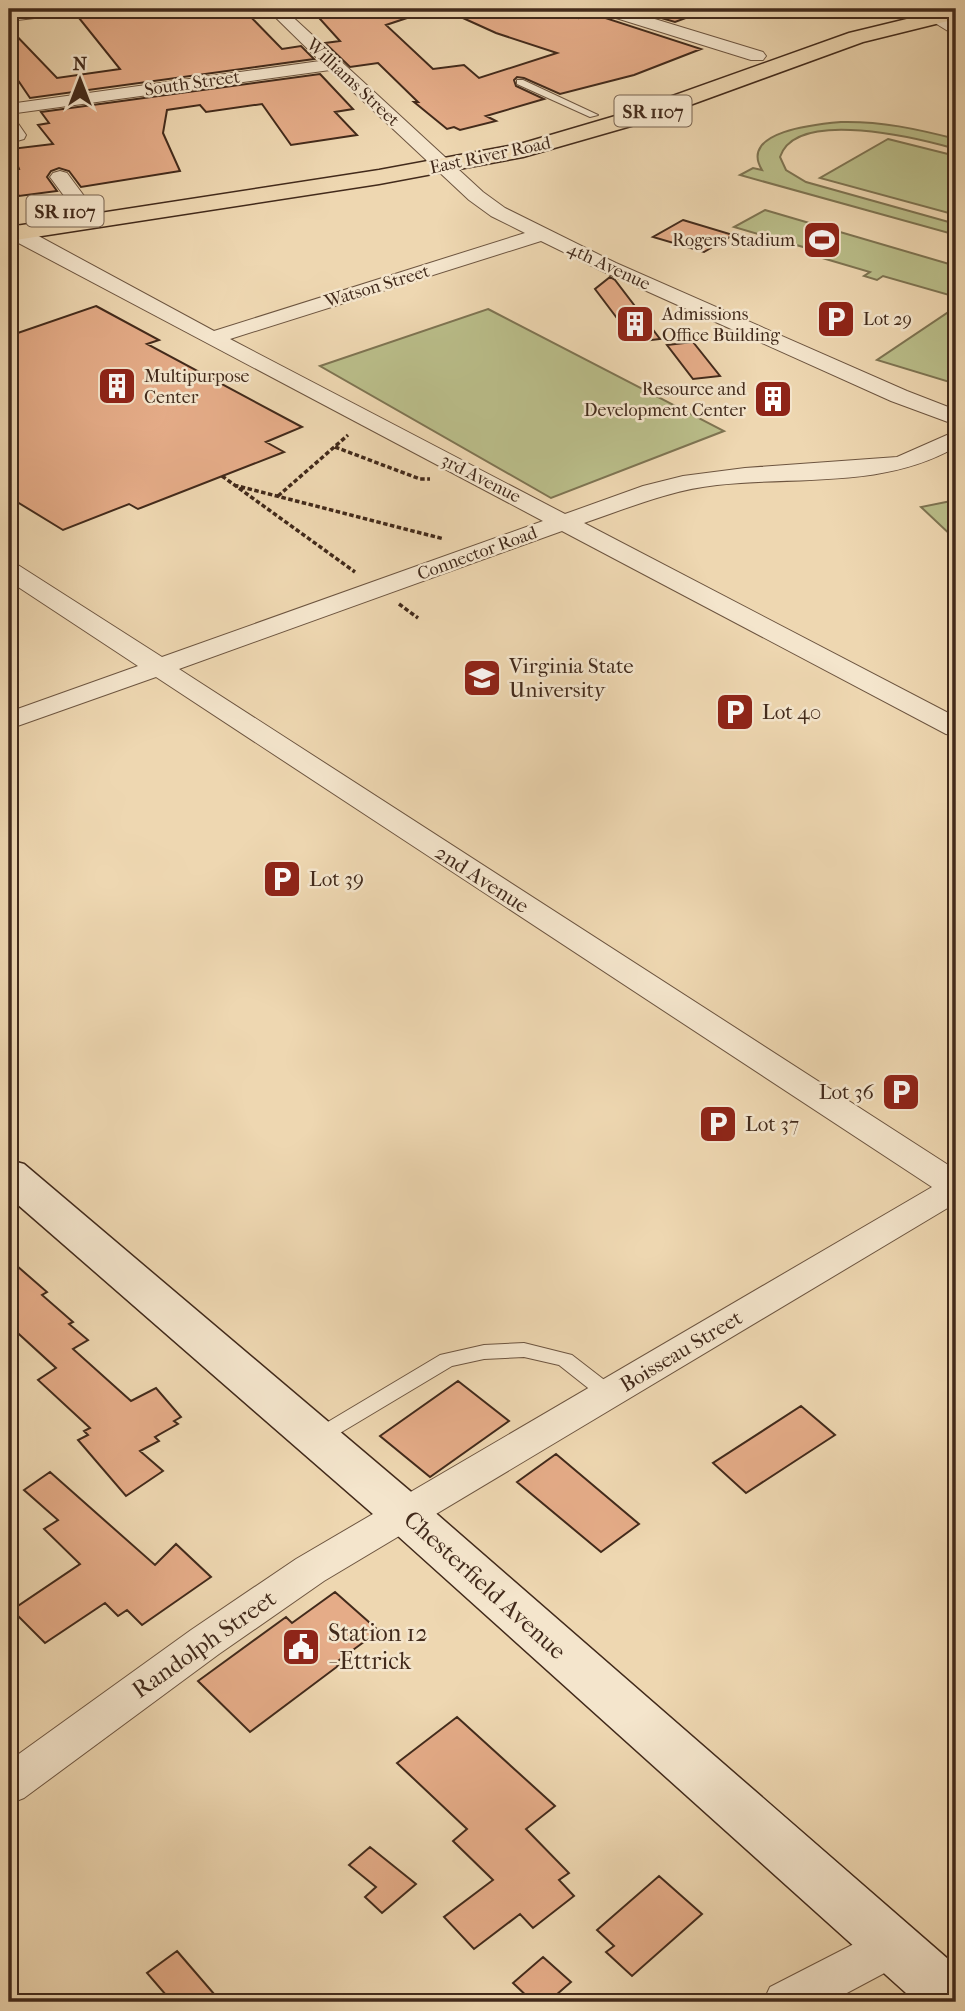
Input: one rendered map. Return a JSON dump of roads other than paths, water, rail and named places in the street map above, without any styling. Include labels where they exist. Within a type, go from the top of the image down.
[{"type":"main road","name":"East River Road","points":[[10,228],[438,160],[593,115],[854,23],[915,9]]},
{"type":"main road","name":"East River Road","points":[[10,228],[83,208],[523,150],[602,128],[846,40],[951,17]]},
{"type":"main road","name":"Chesterfield Avenue","points":[[9,1174],[406,1515],[956,2002]]},
{"type":"street","points":[[9,16],[68,9]]},
{"type":"street","name":"Williams Street","points":[[275,9],[438,160]]},
{"type":"street","points":[[606,9],[757,56]]},
{"type":"street","name":"South Street","points":[[9,109],[334,64]]},
{"type":"street","name":"4th Avenue","points":[[438,160],[487,205],[542,234],[841,370],[956,418]]},
{"type":"street","points":[[60,177],[83,208]]},
{"type":"street","name":"3rd Avenue","points":[[10,228],[212,338],[956,728]]},
{"type":"street","name":"Watson Street","points":[[212,338],[542,234]]},
{"type":"street","name":"Connector Road","points":[[9,721],[651,492],[702,479],[756,472],[901,464],[924,456],[956,439]]},
{"type":"street","name":"2nd Avenue","points":[[9,570],[956,1187]]},
{"type":"street","name":"Boisseau Street","points":[[406,1515],[956,1187]]},
{"type":"street","name":"Randolph Street","points":[[9,1785],[205,1642],[310,1570],[406,1515]]},
{"type":"street","points":[[786,2002],[891,1945]]},
{"type":"lane","points":[[520,82],[593,115]]},
{"type":"lane","points":[[316,1438],[447,1360],[484,1352],[524,1350],[565,1360],[609,1394]]},
{"type":"place","name":"Rogers Stadium","points":[[822,240]]},
{"type":"place","name":"Lot 29","points":[[836,319]]},
{"type":"place","name":"Admissions Office Building","points":[[635,324]]},
{"type":"place","name":"Multipurpose Center","points":[[117,386]]},
{"type":"place","name":"Resource and Development Center","points":[[773,399]]},
{"type":"place","name":"Virginia State University","points":[[482,678]]},
{"type":"place","name":"Lot 40","points":[[735,712]]},
{"type":"place","name":"Lot 39","points":[[282,879]]},
{"type":"place","name":"Lot 36","points":[[901,1092]]},
{"type":"place","name":"Lot 37","points":[[718,1124]]},
{"type":"place","name":"Station 12 - Ettrick","points":[[301,1647]]}]
